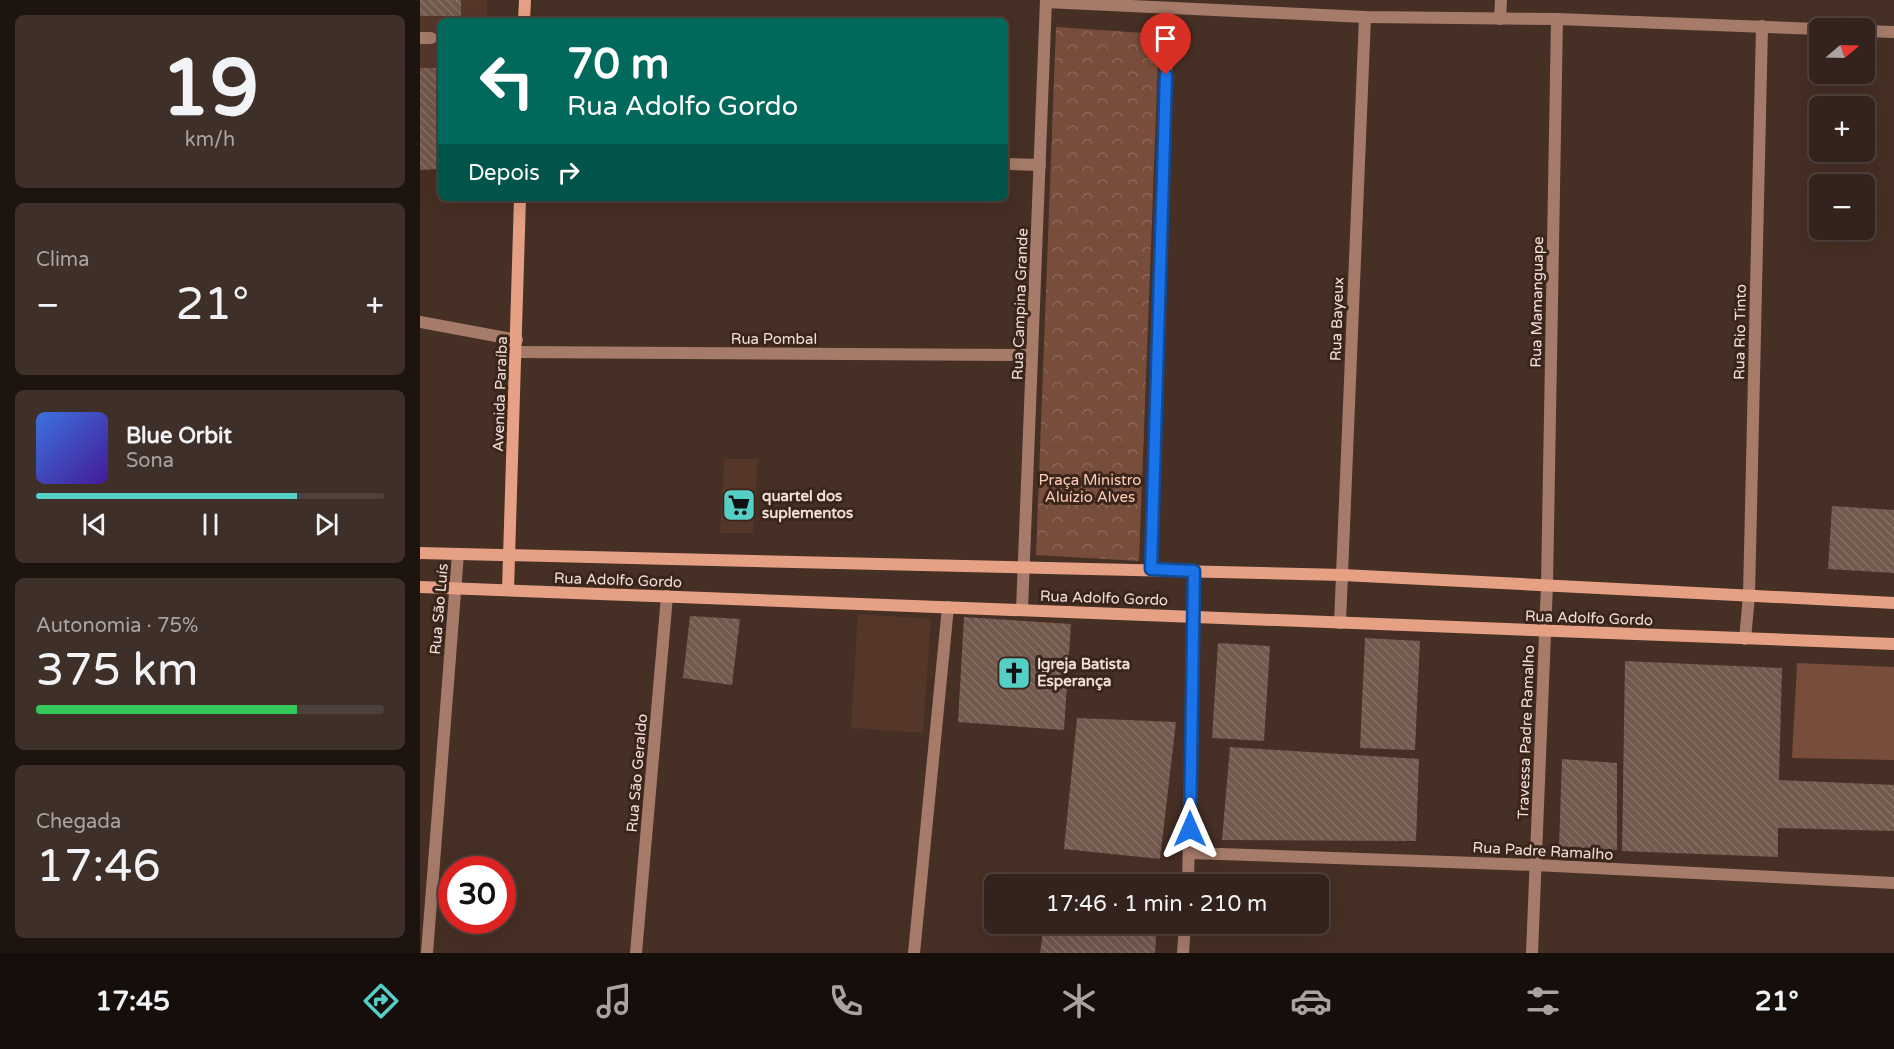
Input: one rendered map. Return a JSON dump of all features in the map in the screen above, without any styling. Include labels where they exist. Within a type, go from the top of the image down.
[{"type":"main road","points":[[524,18],[525,0]]},
{"type":"main road","name":"Avenida Paraíba","points":[[508,590],[511,554],[520,201]]},
{"type":"main road","name":"Rua Adolfo Gordo","points":[[420,553],[1343,575],[1894,603]]},
{"type":"main road","name":"Rua Adolfo Gordo","points":[[420,587],[1894,644]]},
{"type":"street","points":[[1500,19],[1501,0]]},
{"type":"street","points":[[1046,1],[1365,17],[1557,19],[1809,28]]},
{"type":"street","name":"Rua Campina Grande","points":[[1022,610],[1046,1]]},
{"type":"street","points":[[1151,569],[1168,8]]},
{"type":"street","name":"Rua Bayeux","points":[[1340,623],[1365,17]]},
{"type":"street","name":"Rua Mamanguape","points":[[1547,585],[1557,19]]},
{"type":"street","name":"Rua Rio Tinto","points":[[1745,639],[1749,596],[1762,26]]},
{"type":"street","points":[[1875,31],[1894,32]]},
{"type":"street","points":[[1008,164],[1040,165]]},
{"type":"street","name":"Rua Pombal","points":[[420,322],[516,346],[1032,355]]},
{"type":"street","name":"Rua São Luís","points":[[427,953],[458,554]]},
{"type":"street","points":[[1189,874],[1194,571]]},
{"type":"street","name":"Travessa Padre Ramalho","points":[[1532,953],[1547,585]]},
{"type":"street","name":"Rua São Geraldo","points":[[636,953],[667,597]]},
{"type":"street","points":[[914,953],[948,607]]},
{"type":"street","name":"Rua Padre Ramalho","points":[[1190,853],[1535,864],[1894,883]]},
{"type":"street","points":[[1183,953],[1184,934]]},
{"type":"shaded area","points":[[420,0],[487,0],[487,18],[438,18],[438,68],[420,68]]},
{"type":"shaded area","name":"quartel dos suplementos","points":[[724,459],[758,459],[753,533],[720,533]]},
{"type":"shaded area","points":[[858,614],[931,619],[923,733],[851,728]]},
{"type":"green space","name":"Praça Ministro Aluízio Alves","points":[[1056,27],[1159,34],[1139,561],[1036,555]]},
{"type":"green space","points":[[1797,663],[1894,667],[1894,760],[1792,758]]},
{"type":"building","points":[[420,0],[461,0],[461,16],[420,16]]},
{"type":"building","points":[[420,68],[438,68],[438,169],[420,170]]},
{"type":"building","points":[[1832,506],[1894,510],[1894,573],[1828,569]]},
{"type":"building","points":[[690,616],[740,619],[732,685],[683,678]]},
{"type":"building","name":"Igreja Batista Esperança","points":[[964,617],[1071,624],[1064,730],[958,722]]},
{"type":"building","points":[[1365,638],[1420,641],[1415,750],[1360,748]]},
{"type":"building","points":[[1218,643],[1270,646],[1264,741],[1212,738]]},
{"type":"building","points":[[1625,661],[1782,668],[1779,780],[1894,785],[1894,831],[1778,828],[1778,857],[1622,851]]},
{"type":"building","points":[[1077,718],[1176,722],[1160,859],[1064,849]]},
{"type":"building","points":[[1230,747],[1419,759],[1416,841],[1222,840]]},
{"type":"building","points":[[1562,759],[1617,763],[1617,850],[1559,848]]},
{"type":"building","points":[[1043,934],[1156,934],[1155,953],[1040,953]]},
{"type":"place","name":"quartel dos suplementos","points":[[739,505]]},
{"type":"place","name":"Igreja Batista Esperança","points":[[1014,673]]},
{"type":"route","points":[[1166,75],[1151,569],[1194,571],[1190,829]]}]
